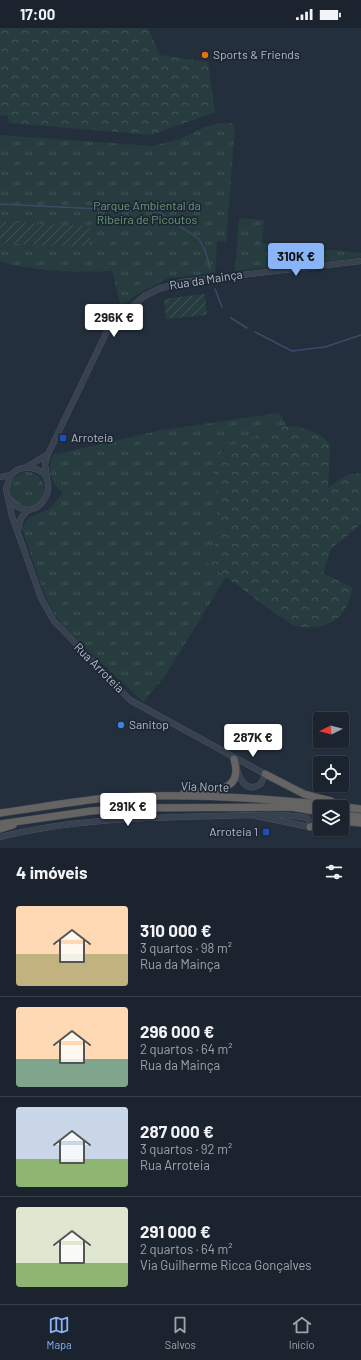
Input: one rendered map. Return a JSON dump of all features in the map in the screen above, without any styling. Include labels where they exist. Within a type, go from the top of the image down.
[{"type":"highway","points":[[162,796],[221,790],[232,784],[236,778],[235,762]]},
{"type":"highway","points":[[265,774],[316,799],[361,806]]},
{"type":"highway","name":"Via Norte","points":[[0,813],[117,797],[162,796],[292,801],[361,809]]},
{"type":"highway","points":[[0,810],[62,804]]},
{"type":"highway","name":"Via Norte","points":[[0,824],[130,808],[291,807],[313,811]]},
{"type":"highway","points":[[349,816],[361,817]]},
{"type":"highway","points":[[0,829],[39,818]]},
{"type":"highway","points":[[349,822],[361,823]]},
{"type":"street","name":"Rua da Mainça","points":[[47,480],[45,464],[48,454],[109,327],[143,297],[158,288],[182,282],[361,261]]},
{"type":"street","points":[[0,477],[11,475],[19,469],[27,467],[48,454]]},
{"type":"street","points":[[11,475],[6,489],[8,497],[13,504],[20,509],[28,510],[36,508],[43,503],[47,496],[47,480],[42,473],[27,467]]},
{"type":"street","points":[[0,485],[6,489]]},
{"type":"street","name":"Rua Arroteia","points":[[8,497],[17,530],[41,598],[54,621],[73,643],[130,700],[235,762],[265,774]]},
{"type":"street","points":[[17,530],[21,518],[28,510]]},
{"type":"street","points":[[235,762],[239,777],[247,787],[252,788],[261,784],[265,774]]},
{"type":"street","points":[[0,837],[112,819],[271,815],[307,818],[310,821],[310,827]]},
{"type":"green space","points":[[0,28],[148,28],[160,55],[208,62],[215,112],[152,135],[9,123],[8,116],[0,115]]},
{"type":"green space","name":"Parque Ambiental da Ribeira de Picoutos","points":[[220,123],[231,123],[235,127],[226,242],[217,241],[215,273],[168,278],[136,295],[121,307],[112,271],[56,271],[0,262],[0,135],[153,146],[180,139],[205,127]]},
{"type":"green space","points":[[239,218],[264,220],[262,243],[361,253],[361,257],[235,271]]},
{"type":"green space","points":[[0,222],[90,226],[89,247],[0,243]]},
{"type":"green space","points":[[205,294],[207,315],[166,319],[164,299]]},
{"type":"green space","points":[[279,413],[287,426],[269,431],[222,450],[221,524],[211,557],[203,560],[226,577],[165,676],[143,702],[71,634],[55,615],[45,596],[22,529],[28,518],[49,509],[63,493],[55,485],[51,476],[50,466],[53,455],[162,430]]},
{"type":"green space","points":[[287,426],[312,431],[327,441],[330,446],[328,488],[346,475],[361,473],[361,524],[331,549],[323,573],[353,588],[346,607],[340,616],[330,623],[312,627],[291,624],[203,560],[211,557],[221,524],[214,472],[218,455],[228,447],[269,431]]},
{"type":"green space","points":[[24,472],[30,472],[34,473],[41,479],[44,489],[43,496],[37,503],[30,506],[24,506],[20,505],[13,499],[10,492],[10,486],[11,482],[17,475]]},
{"type":"waterway","points":[[0,204],[159,212],[199,239],[205,250],[210,268]]},
{"type":"waterway","points":[[215,289],[222,307]]},
{"type":"waterway","points":[[231,318],[247,328]]},
{"type":"waterway","points":[[255,332],[292,351],[325,347],[361,335]]},
{"type":"place","name":"Sports & Friends","points":[[205,55]]},
{"type":"place","name":"Arroteia","points":[[63,438]]},
{"type":"place","name":"Sanitop","points":[[121,725]]},
{"type":"place","name":"Arroteia 1","points":[[266,832]]}]
